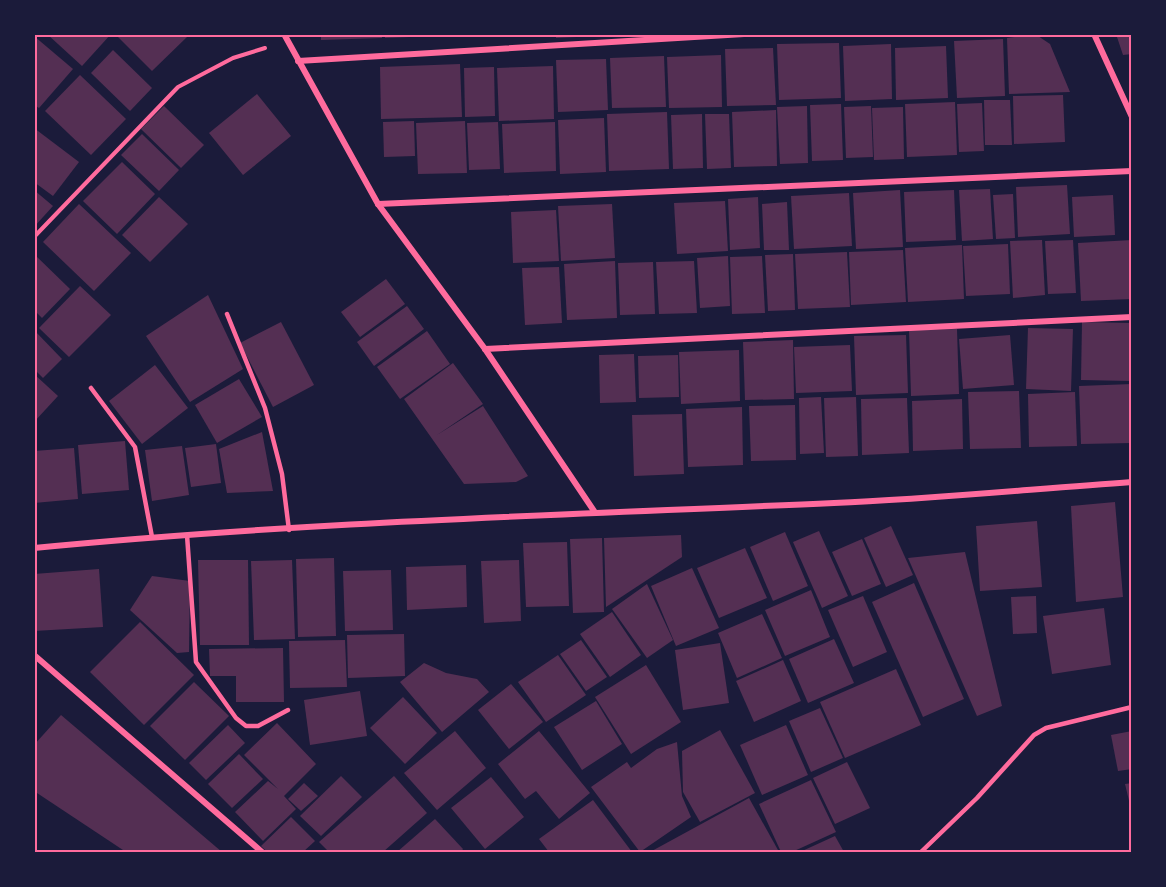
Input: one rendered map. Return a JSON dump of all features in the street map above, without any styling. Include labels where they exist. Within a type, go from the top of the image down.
[{"type":"street","points":[[298,61],[744,34]]},
{"type":"street","points":[[1094,34],[1131,117]]},
{"type":"street","points":[[285,38],[378,204],[484,349],[594,512]]},
{"type":"street","points":[[378,204],[1131,171]]},
{"type":"street","points":[[484,349],[1131,317]]},
{"type":"street","points":[[34,548],[152,537],[594,512],[836,503],[1131,482]]},
{"type":"street","points":[[34,656],[262,852]]},
{"type":"lane","points":[[227,314],[265,408],[282,474],[289,530]]},
{"type":"lane","points":[[91,388],[135,447],[152,537]]},
{"type":"lane","points":[[187,535],[196,662],[236,718],[246,726],[258,726],[288,711]]},
{"type":"lane","points":[[921,852],[977,798],[1034,735],[1046,728],[1131,707]]},
{"type":"path","points":[[34,237],[178,87],[233,58],[285,38]]},
{"type":"building","points":[[47,34],[111,34],[82,66]]},
{"type":"building","points":[[115,34],[186,34],[188,36],[152,71]]},
{"type":"building","points":[[321,34],[382,34],[382,38],[321,40]]},
{"type":"building","points":[[385,34],[436,34],[436,36],[385,38]]},
{"type":"building","points":[[556,34],[597,34],[597,36],[556,38]]},
{"type":"building","points":[[1035,34],[1050,44],[1070,92],[1009,94],[1007,38]]},
{"type":"building","points":[[1116,34],[1132,34],[1132,54],[1123,55]]},
{"type":"building","points":[[34,36],[73,69],[39,108],[34,105]]},
{"type":"building","points":[[1003,39],[1005,96],[957,98],[954,41]]},
{"type":"building","points":[[839,43],[841,98],[779,100],[777,44]]},
{"type":"building","points":[[891,44],[892,99],[845,101],[843,46]]},
{"type":"building","points":[[946,46],[948,98],[896,100],[895,48]]},
{"type":"building","points":[[773,48],[776,105],[727,106],[725,49]]},
{"type":"building","points":[[113,50],[152,88],[130,111],[91,73]]},
{"type":"building","points":[[721,55],[722,107],[669,108],[667,57]]},
{"type":"building","points":[[664,56],[666,107],[612,108],[610,58]]},
{"type":"building","points":[[606,59],[608,110],[558,112],[556,60]]},
{"type":"building","points":[[460,64],[462,117],[381,119],[380,67]]},
{"type":"building","points":[[553,66],[554,119],[499,121],[497,68]]},
{"type":"building","points":[[494,67],[495,116],[465,117],[464,68]]},
{"type":"building","points":[[80,75],[126,119],[91,155],[45,111]]},
{"type":"building","points":[[257,94],[291,136],[243,175],[209,133]]},
{"type":"building","points":[[1063,95],[1065,142],[1014,144],[1013,96]]},
{"type":"building","points":[[984,100],[1010,100],[1012,145],[985,145]]},
{"type":"building","points":[[955,102],[957,155],[907,157],[905,104]]},
{"type":"building","points":[[982,103],[984,151],[959,152],[957,104]]},
{"type":"building","points":[[841,104],[843,160],[812,161],[810,105]]},
{"type":"building","points":[[164,106],[204,145],[181,168],[141,129]]},
{"type":"building","points":[[807,106],[808,163],[780,164],[777,107]]},
{"type":"building","points":[[871,106],[873,157],[846,158],[844,107]]},
{"type":"building","points":[[903,107],[904,159],[874,160],[872,108]]},
{"type":"building","points":[[776,110],[777,166],[734,167],[732,112]]},
{"type":"building","points":[[667,112],[669,169],[609,171],[607,114]]},
{"type":"building","points":[[702,114],[703,168],[673,169],[671,115]]},
{"type":"building","points":[[705,114],[729,114],[731,168],[707,169]]},
{"type":"building","points":[[604,118],[606,172],[560,174],[558,120]]},
{"type":"building","points":[[414,121],[415,156],[384,157],[383,122]]},
{"type":"building","points":[[465,121],[467,173],[418,174],[416,123]]},
{"type":"building","points":[[498,122],[500,169],[469,170],[467,123]]},
{"type":"building","points":[[555,122],[556,171],[504,173],[502,124]]},
{"type":"building","points":[[34,128],[79,162],[53,196],[34,182]]},
{"type":"building","points":[[142,134],[179,170],[159,191],[121,155]]},
{"type":"building","points":[[122,162],[155,194],[117,234],[83,201]]},
{"type":"building","points":[[1067,185],[1070,234],[1018,237],[1016,187]]},
{"type":"building","points":[[990,189],[993,239],[962,241],[959,190]]},
{"type":"building","points":[[34,190],[53,206],[34,227]]},
{"type":"building","points":[[900,190],[903,247],[856,249],[853,193]]},
{"type":"building","points":[[954,190],[956,240],[906,242],[904,192]]},
{"type":"building","points":[[849,193],[852,246],[794,249],[791,196]]},
{"type":"building","points":[[1013,194],[1015,238],[996,239],[993,195]]},
{"type":"building","points":[[1113,195],[1115,235],[1074,237],[1072,197]]},
{"type":"building","points":[[159,197],[188,224],[150,262],[122,235]]},
{"type":"building","points":[[758,197],[760,248],[730,250],[728,199]]},
{"type":"building","points":[[725,201],[728,251],[677,254],[674,203]]},
{"type":"building","points":[[787,202],[789,250],[764,250],[762,204]]},
{"type":"building","points":[[79,204],[131,253],[94,291],[43,242]]},
{"type":"building","points":[[612,204],[615,258],[561,261],[558,206]]},
{"type":"building","points":[[556,210],[559,261],[513,263],[511,212]]},
{"type":"building","points":[[1042,240],[1045,295],[1013,298],[1010,241]]},
{"type":"building","points":[[1073,240],[1076,293],[1048,294],[1045,241]]},
{"type":"building","points":[[1132,240],[1132,299],[1081,301],[1078,243]]},
{"type":"building","points":[[1008,244],[1010,294],[966,296],[963,246]]},
{"type":"building","points":[[962,245],[964,299],[908,302],[905,248]]},
{"type":"building","points":[[903,250],[906,302],[851,305],[849,252]]},
{"type":"building","points":[[847,252],[850,307],[798,309],[795,254]]},
{"type":"building","points":[[34,254],[70,289],[42,318],[34,310]]},
{"type":"building","points":[[793,254],[795,310],[768,311],[765,255]]},
{"type":"building","points":[[728,256],[730,306],[700,308],[697,258]]},
{"type":"building","points":[[762,256],[765,313],[732,314],[730,257]]},
{"type":"building","points":[[615,261],[617,318],[567,320],[564,264]]},
{"type":"building","points":[[694,261],[697,313],[659,314],[656,262]]},
{"type":"building","points":[[653,262],[655,314],[620,315],[618,263]]},
{"type":"building","points":[[559,267],[562,323],[525,325],[522,268]]},
{"type":"building","points":[[386,279],[405,304],[360,337],[341,312]]},
{"type":"building","points":[[80,286],[111,315],[69,357],[39,328]]},
{"type":"building","points":[[208,295],[243,369],[190,402],[146,336]]},
{"type":"building","points":[[407,306],[424,329],[374,366],[357,342]]},
{"type":"building","points":[[281,322],[314,385],[273,407],[240,343]]},
{"type":"building","points":[[1082,322],[1132,323],[1131,381],[1081,380]]},
{"type":"building","points":[[1028,328],[1073,329],[1071,391],[1026,389]]},
{"type":"building","points":[[957,329],[959,394],[911,396],[909,330]]},
{"type":"building","points":[[34,330],[62,359],[43,378],[34,369]]},
{"type":"building","points":[[427,331],[450,364],[400,399],[377,367]]},
{"type":"building","points":[[906,335],[908,393],[856,395],[854,336]]},
{"type":"building","points":[[1010,335],[1014,385],[963,389],[959,339]]},
{"type":"building","points":[[793,340],[794,399],[745,400],[743,342]]},
{"type":"building","points":[[850,345],[852,391],[796,393],[794,347]]},
{"type":"building","points":[[739,350],[740,401],[681,404],[679,352]]},
{"type":"building","points":[[634,354],[636,402],[600,403],[599,355]]},
{"type":"building","points":[[678,355],[679,397],[639,398],[638,356]]},
{"type":"building","points":[[453,363],[483,404],[437,435],[483,406],[528,476],[516,482],[464,484],[404,399]]},
{"type":"building","points":[[155,365],[188,408],[142,444],[109,401]]},
{"type":"building","points":[[34,374],[58,396],[34,422]]},
{"type":"building","points":[[239,379],[262,417],[217,443],[195,405]]},
{"type":"building","points":[[1132,384],[1132,443],[1081,444],[1079,386]]},
{"type":"building","points":[[1019,391],[1021,448],[970,449],[968,392]]},
{"type":"building","points":[[1075,392],[1077,446],[1029,447],[1028,394]]},
{"type":"building","points":[[821,397],[824,453],[800,454],[799,398]]},
{"type":"building","points":[[856,397],[858,456],[826,457],[824,398]]},
{"type":"building","points":[[907,398],[909,453],[862,455],[861,399]]},
{"type":"building","points":[[962,399],[963,449],[913,451],[912,401]]},
{"type":"building","points":[[795,405],[796,460],[751,461],[749,406]]},
{"type":"building","points":[[742,407],[743,465],[688,467],[686,409]]},
{"type":"building","points":[[682,414],[684,474],[634,476],[632,415]]},
{"type":"building","points":[[262,432],[273,491],[227,493],[219,449]]},
{"type":"building","points":[[125,441],[129,490],[82,494],[78,445]]},
{"type":"building","points":[[216,444],[221,483],[191,487],[185,448]]},
{"type":"building","points":[[182,446],[189,495],[152,501],[145,450]]},
{"type":"building","points":[[74,448],[78,499],[34,503],[34,451]]},
{"type":"building","points":[[1115,502],[1123,597],[1076,602],[1071,506]]},
{"type":"building","points":[[1037,521],[1042,587],[980,591],[976,526]]},
{"type":"building","points":[[891,526],[913,575],[886,587],[864,538]]},
{"type":"building","points":[[819,531],[848,596],[822,608],[793,542]]},
{"type":"building","points":[[785,532],[808,586],[773,601],[750,547]]},
{"type":"building","points":[[681,535],[682,557],[606,607],[604,538]]},
{"type":"building","points":[[602,538],[604,612],[573,613],[570,539]]},
{"type":"building","points":[[862,539],[881,584],[852,596],[832,552]]},
{"type":"building","points":[[567,542],[569,606],[526,607],[523,543]]},
{"type":"building","points":[[745,548],[767,598],[719,618],[697,568]]},
{"type":"building","points":[[965,552],[1002,706],[977,716],[908,558]]},
{"type":"building","points":[[334,558],[336,636],[298,637],[296,559]]},
{"type":"building","points":[[198,560],[248,560],[249,645],[200,645]]},
{"type":"building","points":[[292,560],[295,639],[254,640],[251,561]]},
{"type":"building","points":[[519,560],[521,621],[484,623],[481,561]]},
{"type":"building","points":[[466,565],[467,607],[407,610],[406,567]]},
{"type":"building","points":[[692,568],[719,628],[676,646],[651,586]]},
{"type":"building","points":[[99,569],[103,627],[34,631],[34,574]]},
{"type":"building","points":[[391,570],[393,630],[345,631],[343,571]]},
{"type":"building","points":[[152,576],[190,581],[189,652],[177,653],[130,610]]},
{"type":"building","points":[[914,583],[964,699],[923,717],[872,602]]},
{"type":"building","points":[[647,584],[673,640],[647,658],[612,609]]},
{"type":"building","points":[[811,590],[830,637],[785,656],[765,610]]},
{"type":"building","points":[[863,596],[887,652],[853,667],[828,610]]},
{"type":"building","points":[[1036,596],[1037,633],[1013,634],[1011,597]]},
{"type":"building","points":[[1104,608],[1111,665],[1052,674],[1043,616]]},
{"type":"building","points":[[612,612],[641,655],[610,677],[580,634]]},
{"type":"building","points":[[762,614],[782,658],[737,678],[718,633]]},
{"type":"building","points":[[140,622],[194,675],[144,725],[90,672]]},
{"type":"building","points":[[404,634],[405,676],[348,678],[347,635]]},
{"type":"building","points":[[834,639],[854,683],[808,703],[789,659]]},
{"type":"building","points":[[345,640],[347,687],[290,688],[289,641]]},
{"type":"building","points":[[581,640],[607,677],[586,691],[560,654]]},
{"type":"building","points":[[720,643],[729,703],[683,710],[675,650]]},
{"type":"building","points":[[283,648],[284,702],[236,702],[236,676],[210,676],[209,649]]},
{"type":"building","points":[[558,655],[586,695],[546,722],[518,682]]},
{"type":"building","points":[[783,660],[801,701],[754,722],[736,681]]},
{"type":"building","points":[[424,663],[446,673],[477,679],[489,692],[442,732],[400,682]]},
{"type":"building","points":[[646,665],[681,722],[631,754],[595,697]]},
{"type":"building","points":[[896,669],[921,725],[845,758],[820,702]]},
{"type":"building","points":[[194,682],[229,716],[185,760],[150,726]]},
{"type":"building","points":[[511,684],[543,722],[509,749],[478,710]]},
{"type":"building","points":[[360,691],[367,736],[310,745],[304,700]]},
{"type":"building","points":[[403,697],[437,733],[405,764],[370,728]]},
{"type":"building","points":[[596,701],[622,744],[582,770],[554,727]]},
{"type":"building","points":[[820,708],[843,758],[811,772],[789,721]]},
{"type":"building","points":[[61,715],[222,852],[126,852],[34,791],[34,745]]},
{"type":"building","points":[[277,723],[316,764],[284,796],[296,809],[263,841],[235,812],[268,781],[278,789],[244,755]]},
{"type":"building","points":[[228,725],[245,743],[206,780],[189,763]]},
{"type":"building","points":[[786,725],[808,775],[762,795],[740,745]]},
{"type":"building","points":[[720,730],[755,793],[700,822],[683,792],[682,751]]},
{"type":"building","points":[[455,731],[486,768],[437,810],[404,773]]},
{"type":"building","points":[[539,731],[590,793],[559,819],[536,791],[525,799],[498,764]]},
{"type":"building","points":[[1132,731],[1132,769],[1118,771],[1111,735]]},
{"type":"building","points":[[677,742],[682,796],[691,817],[640,852],[591,787],[627,762],[631,768],[657,749]]},
{"type":"building","points":[[239,754],[263,779],[232,808],[208,784]]},
{"type":"building","points":[[847,762],[870,808],[835,824],[813,778]]},
{"type":"building","points":[[341,776],[362,797],[321,836],[300,816]]},
{"type":"building","points":[[394,776],[427,813],[383,852],[329,852],[319,842]]},
{"type":"building","points":[[491,777],[524,817],[485,849],[451,808]]},
{"type":"building","points":[[811,780],[836,832],[792,852],[781,852],[759,804]]},
{"type":"building","points":[[304,783],[318,796],[301,811],[288,799]]},
{"type":"building","points":[[1132,783],[1132,809],[1131,809],[1125,784]]},
{"type":"building","points":[[749,798],[778,850],[650,852]]},
{"type":"building","points":[[593,800],[632,852],[549,852],[539,839]]},
{"type":"building","points":[[291,817],[315,841],[303,852],[267,852],[261,846]]},
{"type":"building","points":[[435,819],[463,849],[461,852],[397,852]]},
{"type":"building","points":[[835,836],[844,852],[800,852]]}]
